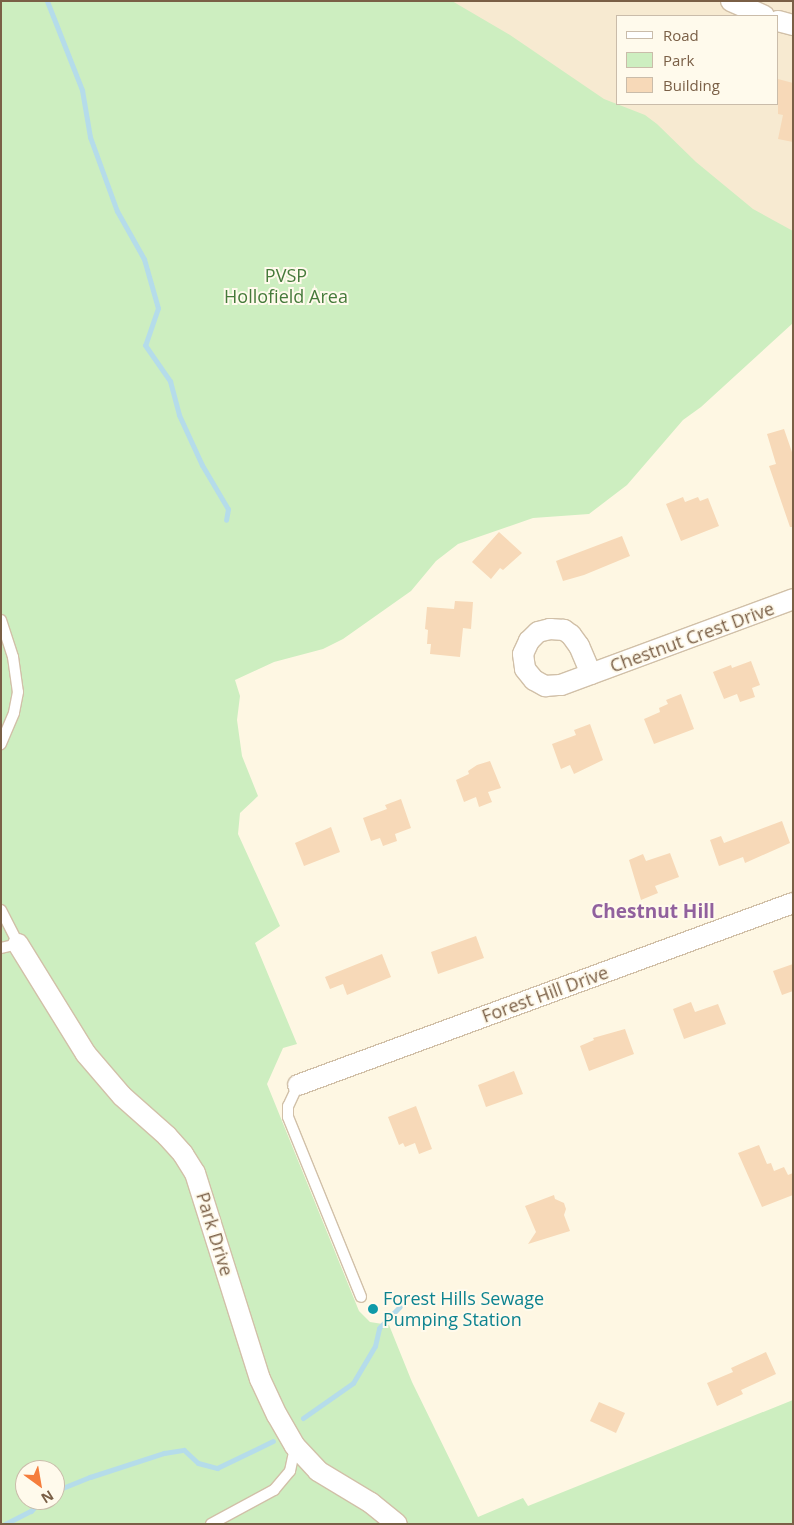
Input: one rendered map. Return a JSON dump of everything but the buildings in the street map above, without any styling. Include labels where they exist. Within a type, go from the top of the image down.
[{"type":"street","points":[[731,1],[762,15]]},
{"type":"street","points":[[779,21],[793,25]]},
{"type":"street","name":"Chestnut Crest Drive","points":[[591,674],[579,646],[571,635],[564,630],[550,628],[538,632],[529,641],[524,654],[525,669],[534,680],[545,686],[561,685],[793,600]]},
{"type":"street","name":"Forest Hill Drive","points":[[298,1085],[793,903]]},
{"type":"street","name":"Park Drive","points":[[10,946],[86,1054],[122,1096],[167,1136],[183,1154],[195,1173],[260,1379],[277,1415],[295,1446],[318,1471],[371,1503],[397,1524]]},
{"type":"lane","points":[[1,620],[13,657],[18,692],[14,713],[2,738]]},
{"type":"lane","points":[[1,910],[10,946]]},
{"type":"lane","points":[[298,1085],[288,1106],[288,1117],[361,1297]]},
{"type":"lane","points":[[211,1524],[274,1490],[290,1471],[295,1446]]},
{"type":"shaded area","points":[[400,1],[793,1],[793,235]]},
{"type":"green space","name":"PVSP Hollofield Area","points":[[1,1],[452,1],[510,35],[604,99],[645,115],[657,124],[696,162],[753,209],[793,231],[793,323],[701,407],[683,420],[627,485],[589,514],[533,518],[458,544],[436,561],[411,591],[343,639],[323,649],[274,662],[235,680],[240,696],[237,720],[242,756],[258,796],[240,813],[238,834],[280,926],[255,943],[297,1044],[283,1048],[267,1084],[359,1311],[370,1322],[389,1325],[412,1382],[478,1517],[523,1498],[528,1506],[793,1400],[793,1524],[1,1524]]},
{"type":"waterway","points":[[47,1],[82,90],[90,137],[117,211],[144,259],[158,308],[145,345],[170,381],[179,415],[202,465],[228,509],[226,520]]},
{"type":"waterway","points":[[303,1418],[353,1383],[375,1346],[379,1328],[400,1306]]},
{"type":"waterway","points":[[65,1487],[164,1453],[184,1450],[198,1463],[217,1468],[273,1441]]},
{"type":"waterway","points":[[5,1524],[32,1510]]},
{"type":"place","name":"Forest Hills Sewage Pumping Station","points":[[373,1309]]},
{"type":"district","name":"Chestnut Hill","points":[[653,912]]}]
